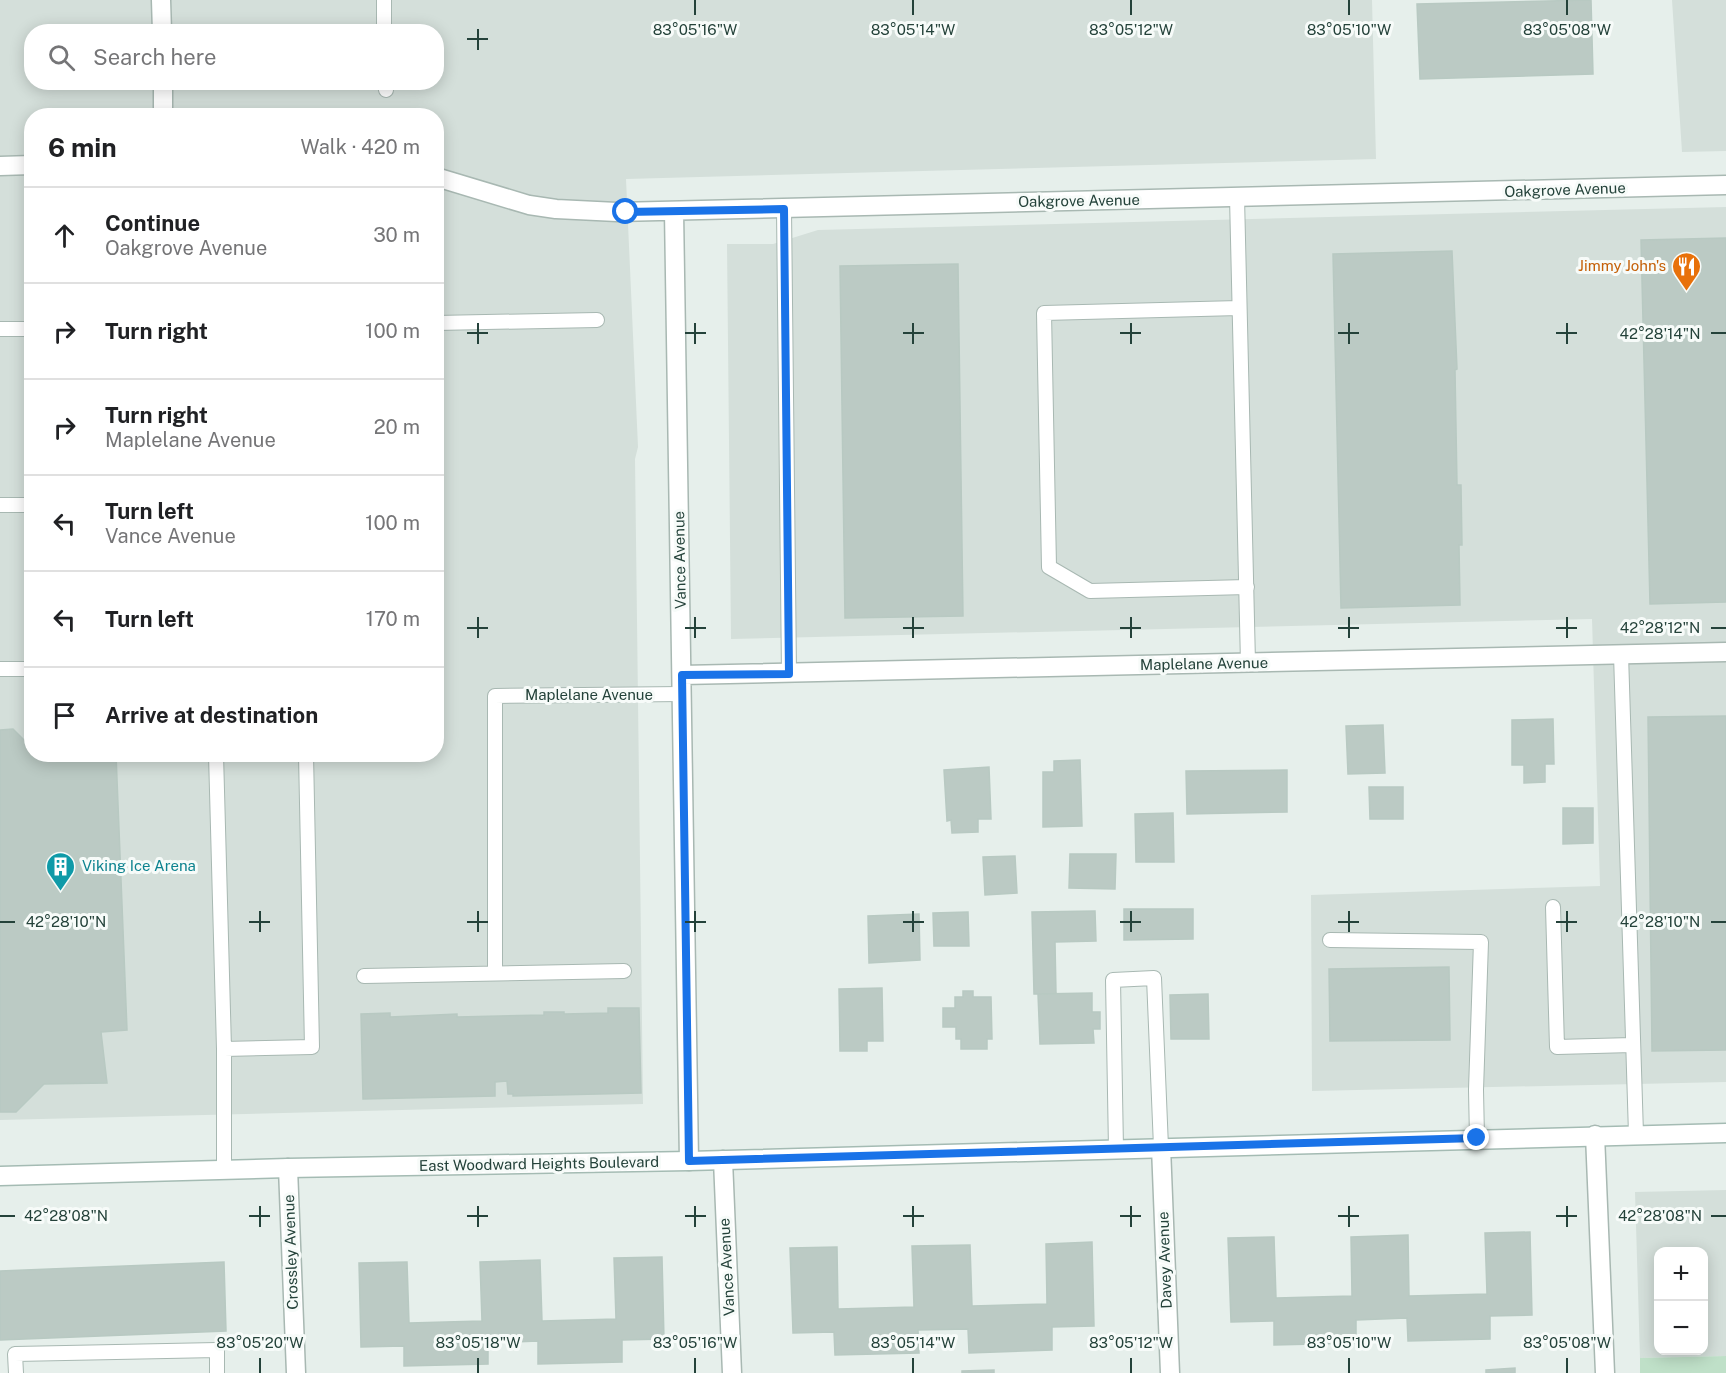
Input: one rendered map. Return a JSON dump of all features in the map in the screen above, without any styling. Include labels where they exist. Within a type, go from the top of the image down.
[{"type":"street","points":[[161,0],[162,24]]},
{"type":"street","points":[[163,90],[164,108]]},
{"type":"street","points":[[0,166],[24,165]]},
{"type":"street","name":"Oakgrove Avenue","points":[[444,179],[529,205],[556,209],[617,212],[1726,185]]},
{"type":"street","name":"Vance Avenue","points":[[674,211],[689,1161]]},
{"type":"street","name":"Maplelane Avenue","points":[[682,675],[1726,652]]},
{"type":"street","name":"East Woodward Heights Boulevard","points":[[0,1176],[224,1169],[689,1161],[1726,1133]]},
{"type":"street","points":[[1595,1136],[1605,1373]]},
{"type":"street","name":"Davey Avenue","points":[[1161,1147],[1170,1373]]},
{"type":"street","name":"Vance Avenue","points":[[723,1160],[732,1373]]},
{"type":"street","name":"Crossley Avenue","points":[[288,1168],[296,1373]]},
{"type":"lane","points":[[384,0],[384,24]]},
{"type":"lane","points":[[1237,197],[1248,663]]},
{"type":"lane","points":[[784,209],[789,674]]},
{"type":"lane","points":[[1239,308],[1044,313],[1048,567],[1090,591],[1246,587]]},
{"type":"lane","points":[[444,323],[597,321]]},
{"type":"lane","points":[[0,329],[24,329]]},
{"type":"lane","points":[[0,505],[24,505]]},
{"type":"lane","points":[[1621,654],[1636,1134]]},
{"type":"lane","points":[[0,669],[24,669]]},
{"type":"lane","name":"Maplelane Avenue","points":[[495,973],[495,696],[683,694]]},
{"type":"lane","points":[[216,762],[224,1049],[224,1169]]},
{"type":"lane","points":[[224,1049],[312,1047],[306,762]]},
{"type":"lane","points":[[1553,907],[1557,1047],[1632,1045]]},
{"type":"lane","points":[[1330,940],[1480,942],[1477,1138]]},
{"type":"lane","points":[[364,976],[624,971]]},
{"type":"lane","points":[[1116,1149],[1113,980],[1154,978],[1161,1147]]},
{"type":"lane","points":[[15,1373],[15,1354],[217,1350],[217,1373]]},
{"type":"shaded area","points":[[0,0],[1372,0],[1376,159],[626,179],[638,447],[635,459],[643,1104],[0,1120]]},
{"type":"shaded area","points":[[1672,0],[1726,0],[1726,151],[1682,152]]},
{"type":"shaded area","points":[[1726,207],[1726,1082],[1312,1091],[1311,895],[1600,886],[1592,619],[731,639],[727,244],[773,244],[818,230]]},
{"type":"shaded area","points":[[1726,1190],[1726,1356],[1640,1358],[1635,1192]]},
{"type":"green space","points":[[1726,1356],[1726,1373],[1640,1373],[1640,1358]]},
{"type":"building","points":[[1591,0],[1593,74],[1420,79],[1417,4]]},
{"type":"building","points":[[1726,238],[1726,602],[1650,604],[1641,240]]},
{"type":"building","points":[[1452,251],[1457,369],[1455,370],[1457,485],[1461,485],[1460,605],[1341,608],[1333,254]]},
{"type":"building","points":[[958,264],[963,616],[845,618],[840,266]]},
{"type":"building","points":[[1726,716],[1726,1050],[1652,1051],[1648,717]]},
{"type":"building","points":[[1553,719],[1554,764],[1545,764],[1545,782],[1524,783],[1524,765],[1512,765],[1512,720]]},
{"type":"building","points":[[1383,725],[1385,773],[1348,774],[1346,726]]},
{"type":"building","name":"Viking Ice Arena","points":[[13,729],[24,740],[24,762],[116,762],[127,1030],[101,1032],[107,1083],[44,1084],[16,1112],[0,1112],[0,730]]},
{"type":"building","points":[[1080,760],[1082,826],[1043,827],[1043,772],[1054,772],[1054,761]]},
{"type":"building","points":[[989,767],[991,819],[978,819],[978,832],[952,833],[951,820],[947,821],[944,770]]},
{"type":"building","points":[[1287,770],[1287,812],[1187,814],[1186,771]]},
{"type":"building","points":[[1369,787],[1403,787],[1403,819],[1370,819]]},
{"type":"building","points":[[1563,808],[1593,808],[1593,843],[1563,844]]},
{"type":"building","points":[[1173,813],[1174,862],[1136,862],[1135,814]]},
{"type":"building","points":[[1070,854],[1116,854],[1115,889],[1069,888]]},
{"type":"building","points":[[1015,856],[1017,893],[985,895],[983,857]]},
{"type":"building","points":[[1124,909],[1193,909],[1193,939],[1124,940]]},
{"type":"building","points":[[1095,911],[1096,941],[1055,942],[1056,994],[1034,994],[1032,912]]},
{"type":"building","points":[[968,912],[969,946],[934,946],[933,913]]},
{"type":"building","points":[[919,914],[920,960],[869,963],[868,916]]},
{"type":"building","points":[[1449,967],[1450,1040],[1330,1041],[1329,969]]},
{"type":"building","points":[[882,988],[883,1041],[867,1041],[867,1051],[840,1051],[839,989]]},
{"type":"building","points":[[963,991],[973,991],[973,997],[991,997],[992,1039],[987,1039],[987,1049],[961,1049],[961,1039],[956,1039],[956,1027],[943,1027],[943,1008],[955,1008],[955,997],[963,997]]},
{"type":"building","points":[[1092,993],[1092,1012],[1100,1012],[1100,1029],[1093,1029],[1094,1043],[1040,1044],[1038,994]]},
{"type":"building","points":[[1208,994],[1209,1039],[1171,1039],[1170,995]]},
{"type":"building","points":[[608,1008],[639,1008],[641,1093],[513,1096],[513,1094],[508,1094],[507,1081],[495,1082],[495,1096],[363,1099],[361,1014],[390,1013],[390,1017],[457,1014],[457,1017],[544,1015],[544,1012],[608,1013]]},
{"type":"building","points":[[1530,1232],[1532,1315],[1490,1316],[1490,1339],[1408,1341],[1407,1318],[1356,1320],[1356,1343],[1274,1345],[1274,1321],[1231,1322],[1228,1238],[1274,1237],[1276,1298],[1352,1296],[1351,1237],[1408,1235],[1409,1296],[1487,1294],[1485,1233]]},
{"type":"building","points":[[1092,1242],[1094,1326],[1052,1327],[1052,1350],[969,1353],[968,1329],[918,1330],[919,1353],[835,1355],[834,1332],[793,1333],[790,1248],[837,1247],[838,1309],[914,1307],[912,1246],[970,1245],[972,1306],[1047,1304],[1046,1244]]},
{"type":"building","points":[[662,1257],[664,1339],[622,1340],[622,1362],[538,1364],[538,1341],[488,1343],[488,1364],[404,1366],[404,1346],[361,1347],[359,1263],[407,1262],[409,1323],[482,1321],[480,1262],[540,1260],[542,1321],[616,1319],[614,1258]]},
{"type":"building","points":[[224,1262],[226,1331],[0,1340],[0,1271]]},
{"type":"building","points":[[1515,1368],[1515,1373],[1486,1373],[1486,1370]]},
{"type":"building","points":[[994,1370],[994,1373],[962,1373],[962,1371]]},
{"type":"place","name":"Jimmy John's","points":[[1687,292]]},
{"type":"place","name":"Viking Ice Arena","points":[[61,892]]},
{"type":"route","points":[[626,212],[784,209],[789,674],[682,675],[689,1161],[1477,1138]]}]
